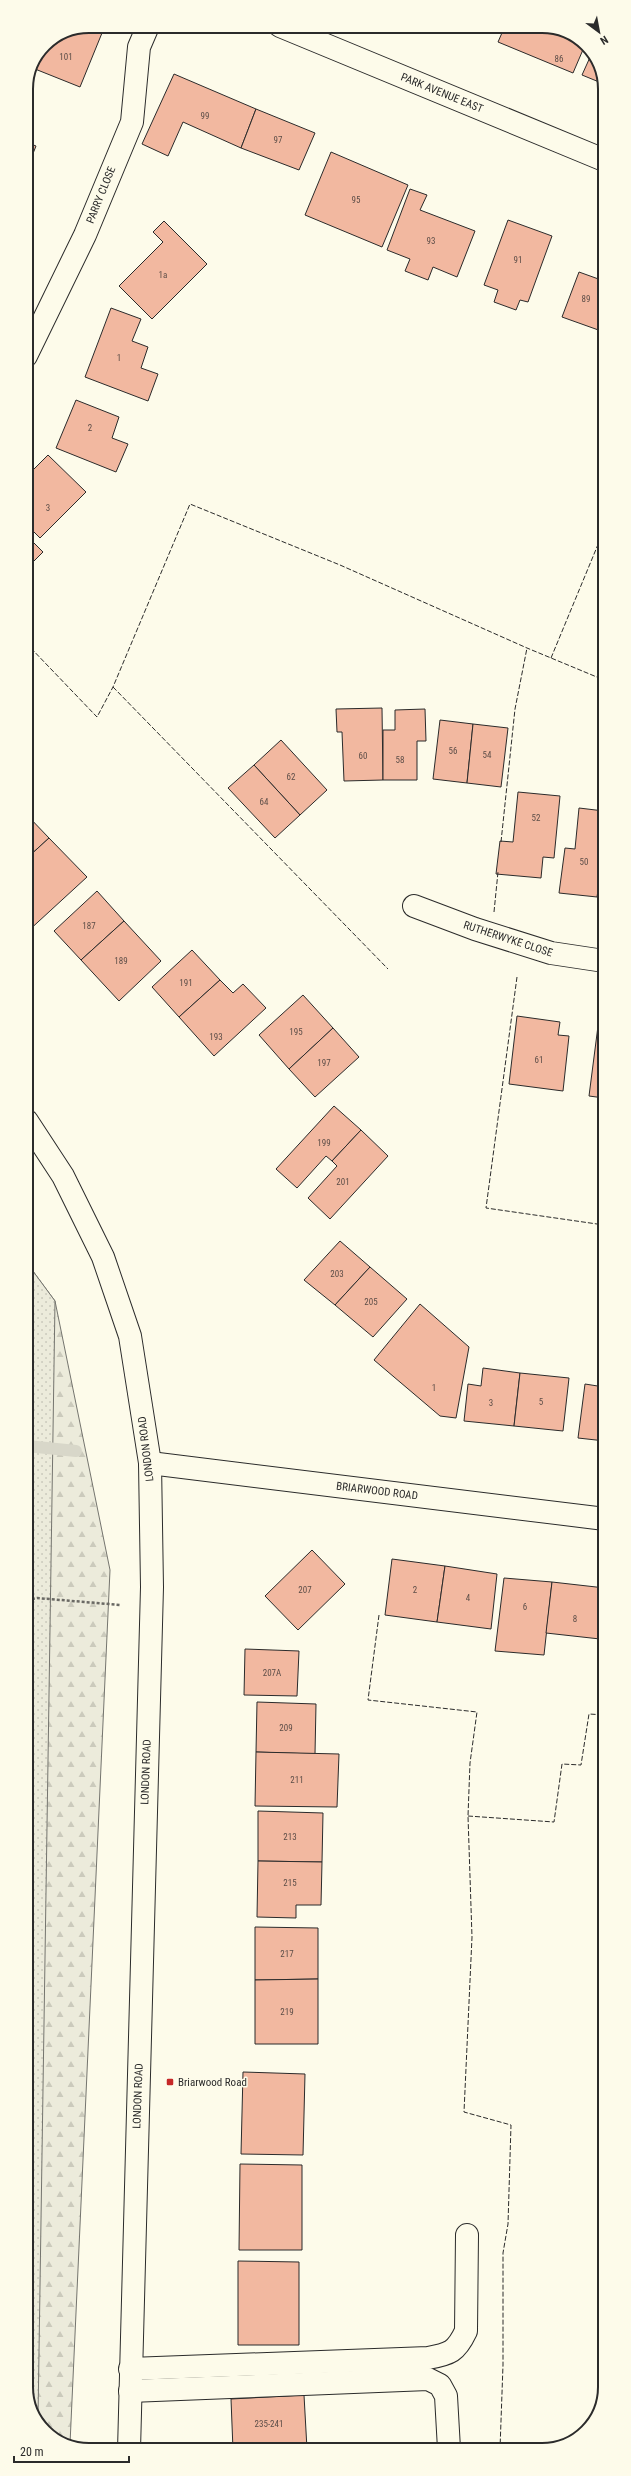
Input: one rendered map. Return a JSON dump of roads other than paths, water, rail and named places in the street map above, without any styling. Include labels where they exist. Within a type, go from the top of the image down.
[{"type":"main road","name":"PARRY CLOSE","points":[[33,342],[85,234],[132,122],[139,48],[145,33]]},
{"type":"main road","name":"PARK AVENUE EAST","points":[[297,33],[598,158]]},
{"type":"main road","name":"RUTHERWYKE CLOSE","points":[[414,906],[475,929],[551,953],[598,960]]},
{"type":"main road","name":"LONDON ROAD","points":[[33,1132],[63,1176],[103,1257],[130,1336],[150,1463],[151,1606],[129,2443]]},
{"type":"main road","name":"BRIARWOOD ROAD","points":[[150,1463],[598,1518]]},
{"type":"main road","points":[[130,2369],[428,2358],[446,2355],[459,2346],[466,2331],[467,2234]]},
{"type":"main road","points":[[130,2391],[428,2379],[440,2385],[446,2396],[449,2443]]},
{"type":"waterway","points":[[33,1447],[76,1451]]},
{"type":"place","name":"Briarwood Road","points":[[170,2082]]}]
